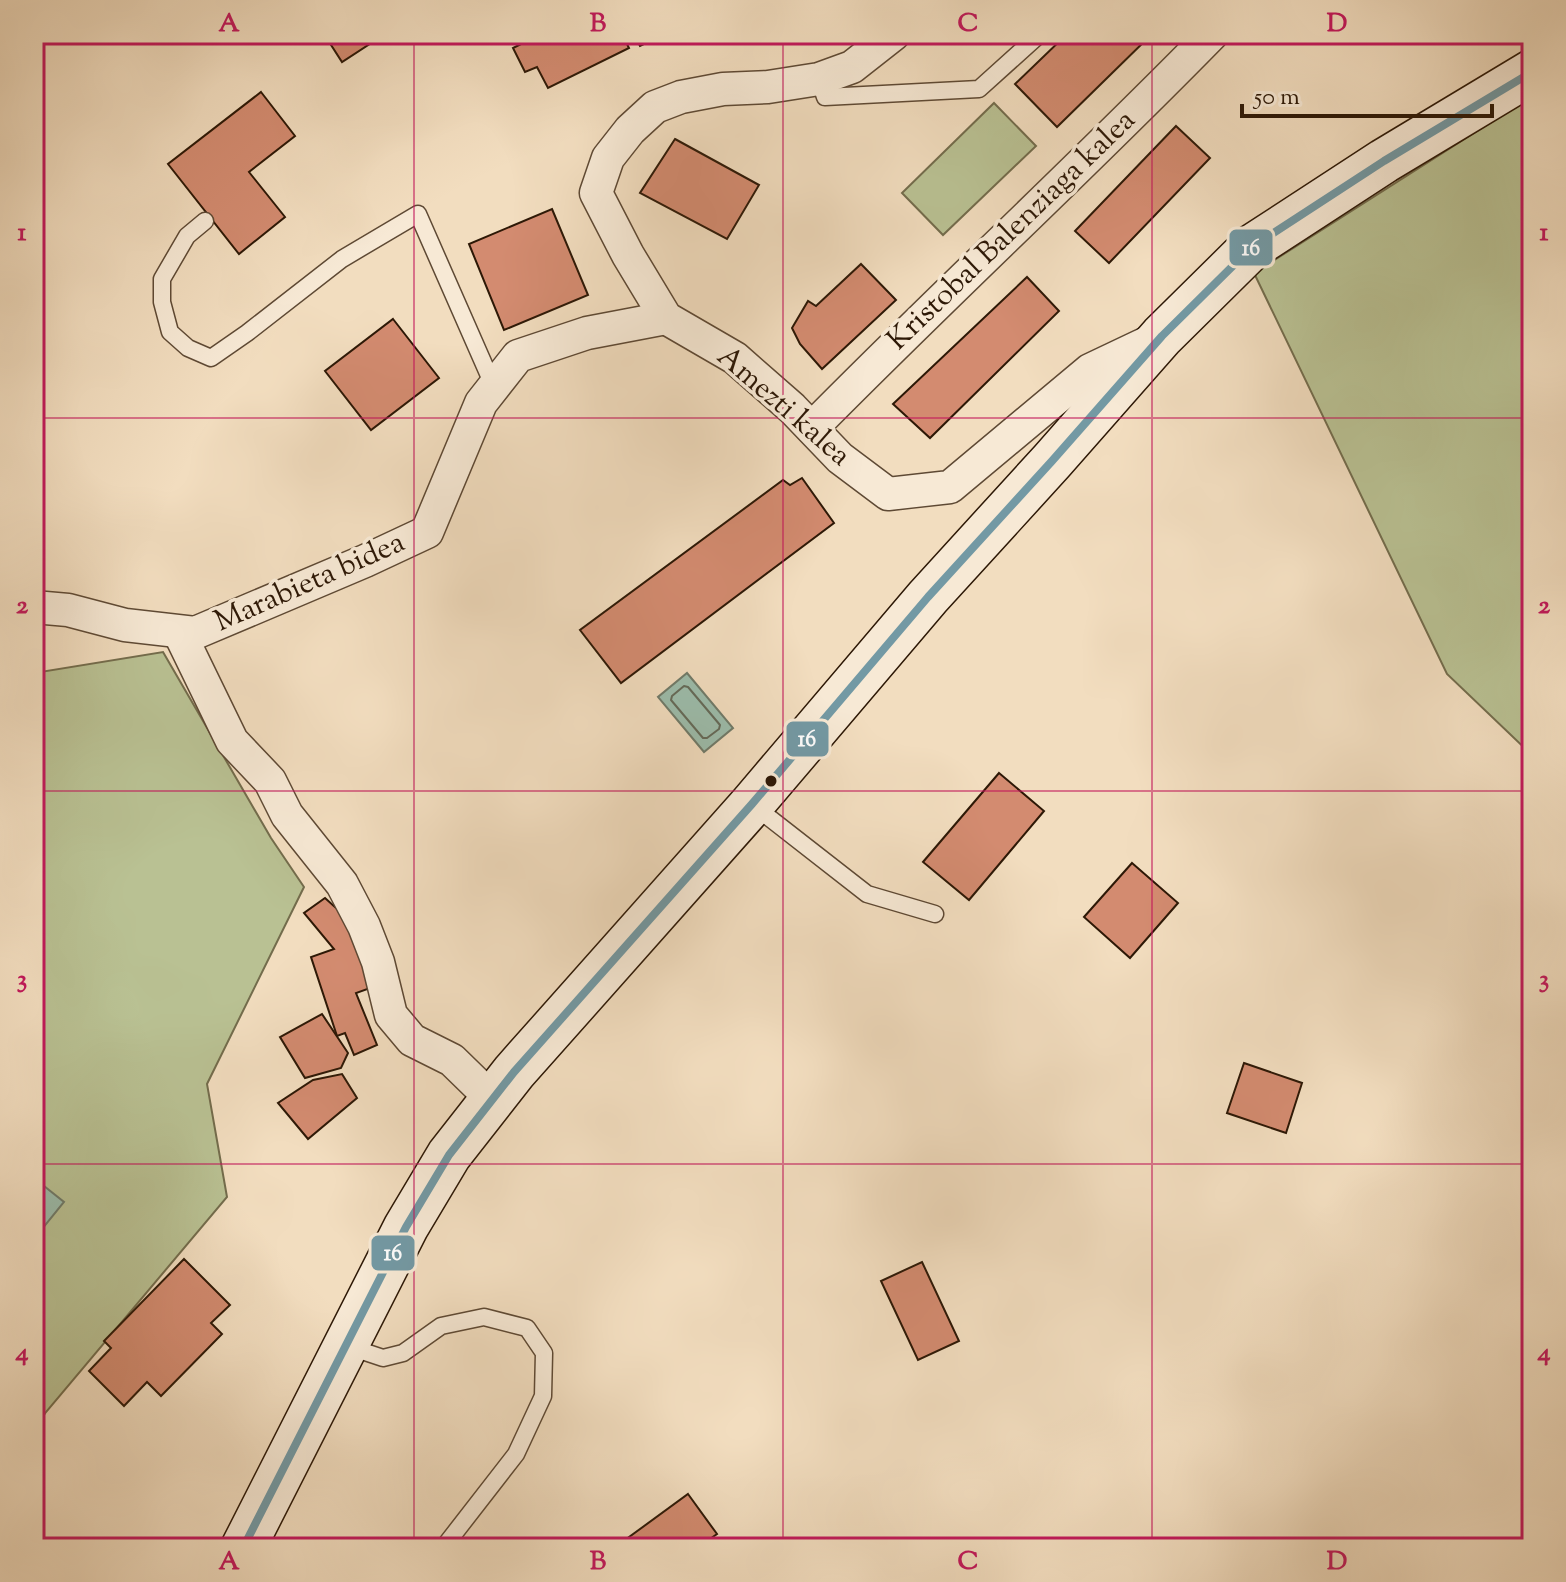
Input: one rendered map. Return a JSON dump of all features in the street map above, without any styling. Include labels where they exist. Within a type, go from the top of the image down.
[{"type":"street","name":"Amezti kalea","points":[[894,34],[852,67],[819,79],[768,87],[723,89],[681,97],[655,107],[630,130],[608,158],[596,193],[666,318],[735,358],[792,408],[840,458],[888,494],[950,487],[1090,370],[1162,336]]},
{"type":"street","name":"Kristobal Balenziaga kalea","points":[[812,428],[1212,34]]},
{"type":"street","points":[[243,1548],[406,1227],[449,1155],[492,1099],[752,804],[928,597],[1162,336],[1252,247],[1384,161],[1532,72]]},
{"type":"street","name":"Marabieta bidea","points":[[34,607],[68,610],[125,625],[195,633],[365,561],[427,532],[481,403],[518,356],[587,333],[666,318]]},
{"type":"street","points":[[179,632],[232,741],[270,781],[287,815],[342,884],[378,962],[391,1015],[412,1040],[452,1060],[492,1099]]},
{"type":"lane","points":[[819,79],[825,97],[979,89],[1040,34]]},
{"type":"lane","points":[[205,221],[187,236],[162,279],[162,302],[170,332],[188,348],[211,358],[342,259],[418,214],[494,387]]},
{"type":"lane","points":[[752,804],[867,894],[935,914]]},
{"type":"lane","points":[[345,1346],[383,1358],[403,1353],[441,1326],[484,1317],[527,1328],[544,1353],[543,1396],[516,1454],[443,1548]]},
{"type":"shaded area","points":[[1532,96],[1532,755],[1447,674],[1254,273]]},
{"type":"shaded area","points":[[994,103],[1036,146],[943,235],[902,193]]},
{"type":"shaded area","points":[[163,652],[271,838],[304,887],[207,1084],[227,1197],[34,1430],[34,673]]},
{"type":"water","points":[[687,673],[733,728],[704,752],[658,697]]},
{"type":"water","points":[[39,1182],[64,1202],[34,1239],[34,1189]]},
{"type":"building","points":[[324,34],[385,34],[342,62]]},
{"type":"building","points":[[541,34],[622,34],[629,48],[548,88],[537,67],[525,72],[513,48]]},
{"type":"building","points":[[634,34],[665,34],[640,46]]},
{"type":"building","points":[[1067,34],[1152,34],[1057,127],[1015,84]]},
{"type":"building","points":[[261,92],[295,136],[249,172],[285,217],[239,254],[168,164]]},
{"type":"building","points":[[1176,126],[1210,158],[1109,263],[1075,231]]},
{"type":"building","points":[[675,139],[759,185],[727,239],[640,193]]},
{"type":"building","points":[[552,209],[588,295],[504,330],[469,244]]},
{"type":"building","points":[[861,264],[896,300],[822,369],[800,344],[792,328],[808,301],[816,306]]},
{"type":"building","points":[[1027,277],[1059,311],[930,438],[893,404]]},
{"type":"building","points":[[393,319],[439,378],[371,430],[325,371]]},
{"type":"building","points":[[802,478],[834,523],[621,683],[580,630],[783,480],[790,485]]},
{"type":"building","points":[[999,773],[1044,811],[969,900],[923,862]]},
{"type":"building","points":[[1132,863],[1178,903],[1130,958],[1084,917]]},
{"type":"building","points":[[325,898],[346,917],[376,986],[356,993],[377,1045],[354,1055],[345,1033],[337,1036],[311,957],[334,949],[304,913]]},
{"type":"building","points":[[322,1014],[348,1053],[341,1068],[305,1078],[280,1037]]},
{"type":"building","points":[[1244,1063],[1302,1083],[1286,1133],[1227,1113]]},
{"type":"building","points":[[342,1074],[357,1098],[308,1139],[278,1103],[313,1080]]},
{"type":"building","points":[[184,1259],[230,1305],[211,1323],[222,1334],[161,1396],[147,1382],[124,1406],[89,1371],[111,1348],[104,1341]]},
{"type":"building","points":[[922,1262],[959,1341],[918,1360],[881,1281]]},
{"type":"building","points":[[688,1494],[717,1534],[697,1548],[614,1548]]},
{"type":"transit line","name":"16","points":[[243,1548],[406,1227],[449,1155],[514,1072],[752,804],[928,597],[1162,336],[1252,247],[1384,161],[1532,72]]}]
